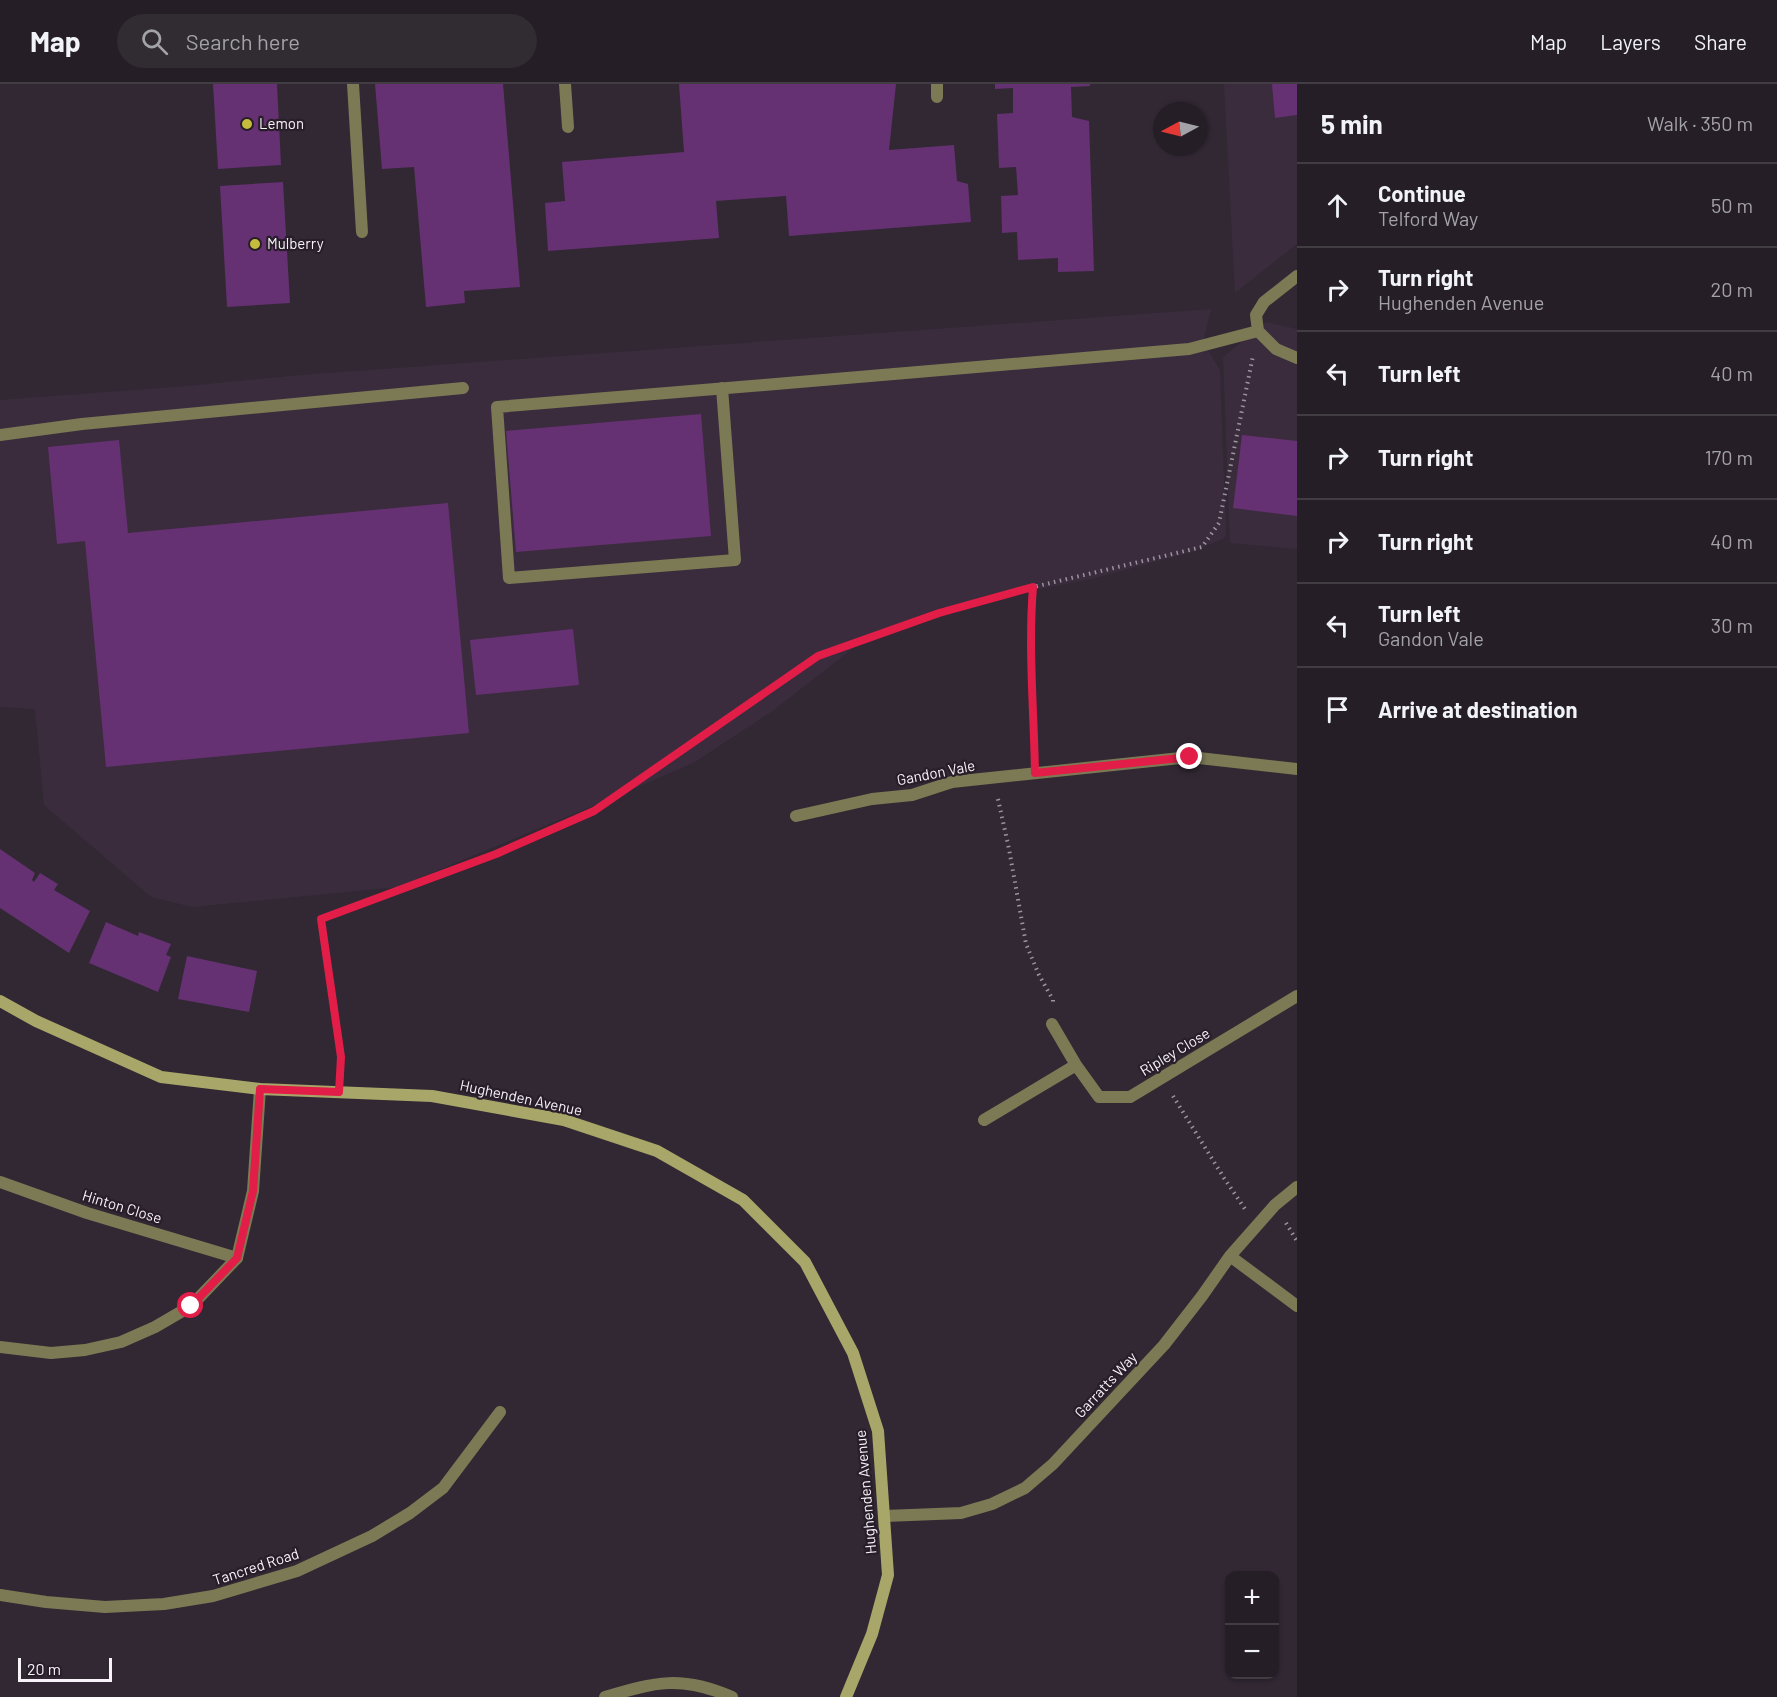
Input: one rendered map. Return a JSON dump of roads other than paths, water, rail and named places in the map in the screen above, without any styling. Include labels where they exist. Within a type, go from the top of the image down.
[{"type":"street","points":[[353,84],[362,232]]},
{"type":"street","points":[[565,84],[568,127]]},
{"type":"street","points":[[1297,276],[1264,302],[1256,315],[1258,331],[1276,349],[1297,358]]},
{"type":"street","points":[[722,388],[735,560],[509,578],[497,407],[722,388],[1189,349],[1258,331]]},
{"type":"street","points":[[0,435],[82,424],[463,388]]},
{"type":"street","name":"Gandon Vale","points":[[796,816],[872,799],[912,795],[952,782],[1190,757],[1297,769]]},
{"type":"street","name":"Ripley Close","points":[[1052,1024],[1076,1065],[1099,1097],[1130,1098],[1297,996]]},
{"type":"street","name":"Hughenden Avenue","points":[[0,1001],[36,1021],[161,1077],[260,1089],[432,1096],[564,1120],[657,1150],[743,1200],[805,1262],[853,1353],[878,1431],[888,1575],[872,1634],[846,1697]]},
{"type":"street","points":[[984,1120],[1076,1065]]},
{"type":"street","points":[[0,1347],[51,1353],[85,1350],[121,1342],[155,1327],[191,1306],[237,1258],[253,1191],[260,1089]]},
{"type":"street","name":"Hinton Close","points":[[0,1182],[87,1213],[237,1258]]},
{"type":"street","name":"Garratts Way","points":[[885,1516],[962,1513],[992,1504],[1025,1488],[1053,1464],[1164,1345],[1256,1225],[1297,1187]]},
{"type":"street","points":[[1230,1256],[1297,1306]]},
{"type":"street","name":"Tancred Road","points":[[0,1595],[105,1607],[164,1604],[213,1596],[297,1571],[372,1536],[410,1513],[443,1488],[500,1412]]},
{"type":"street","points":[[605,1697],[645,1685],[680,1682],[711,1688],[732,1697]]},
{"type":"place","name":"Lemon","points":[[247,124]]},
{"type":"place","name":"Mulberry","points":[[255,244]]}]
